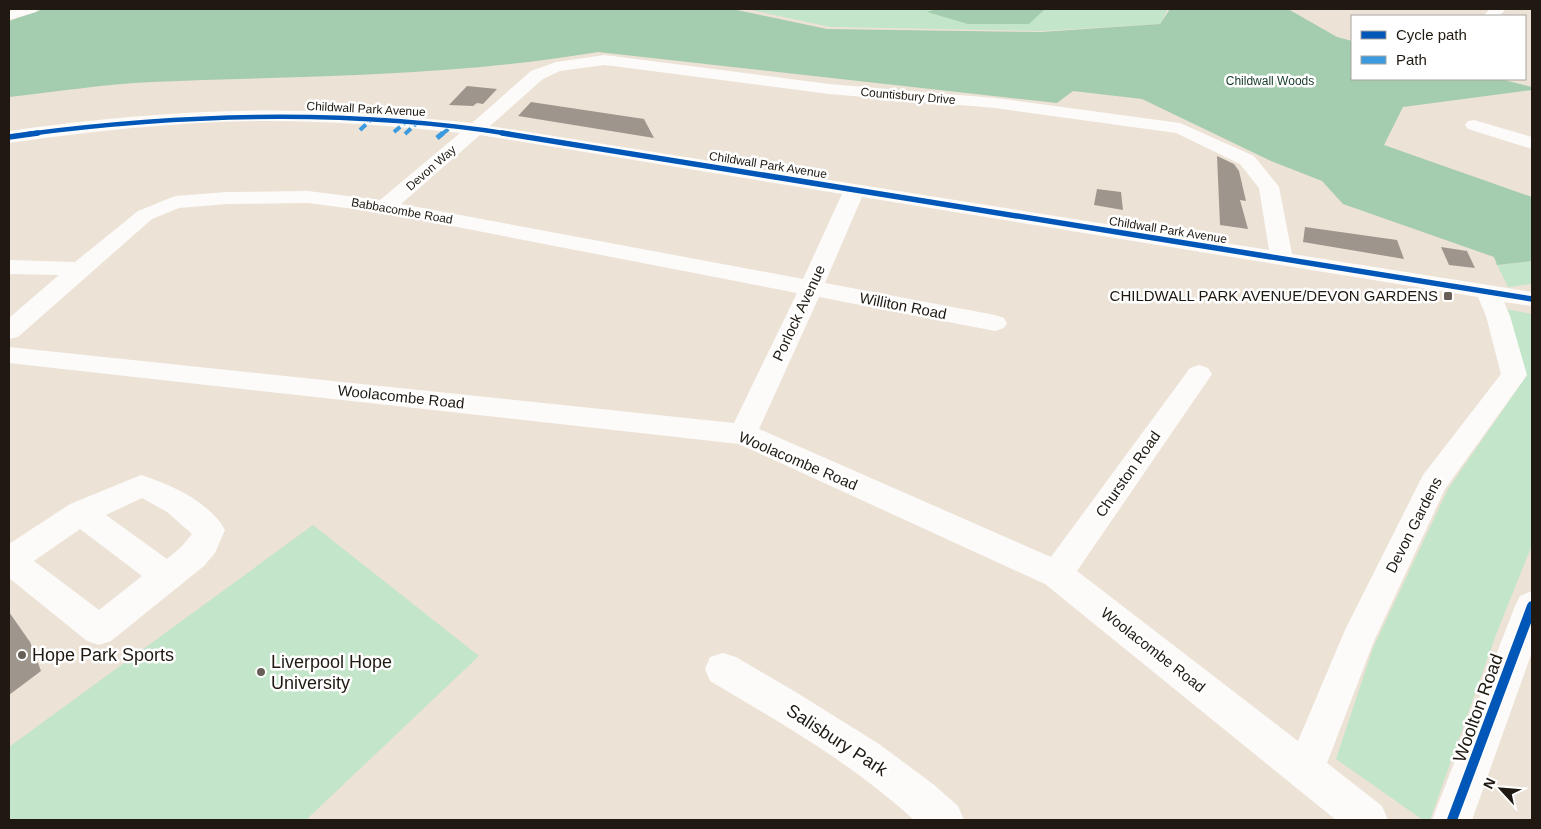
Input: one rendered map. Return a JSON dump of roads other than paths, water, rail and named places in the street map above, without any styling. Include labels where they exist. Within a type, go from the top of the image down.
[{"type":"street","points":[[9,16],[31,9]]},
{"type":"street","name":"Countisbury Drive","points":[[476,129],[537,75],[556,67],[605,60],[829,89],[995,102],[1180,128],[1247,160],[1269,187],[1282,259]]},
{"type":"street","name":"Childwall Park Avenue","points":[[9,137],[111,124],[247,116],[355,118],[476,129],[1528,298]]},
{"type":"street","points":[[1474,125],[1532,143]]},
{"type":"street","name":"Devon Way","points":[[385,207],[476,129]]},
{"type":"street","name":"Porlock Avenue","points":[[742,434],[811,288],[854,191]]},
{"type":"street","name":"Babbacombe Road","points":[[80,269],[145,215],[175,202],[227,198],[308,197],[385,207],[811,288]]},
{"type":"street","points":[[9,267],[80,269]]},
{"type":"street","points":[[9,331],[80,269]]},
{"type":"street","name":"Williton Road","points":[[811,288],[994,323]]},
{"type":"street","name":"Devon Gardens","points":[[1305,770],[1356,641],[1433,483],[1514,375],[1498,316],[1487,291]]},
{"type":"street","name":"Woolacombe Road","points":[[9,355],[742,434],[1057,574],[1368,820]]},
{"type":"street","name":"Churston Road","points":[[1057,574],[1199,374]]},
{"type":"street","points":[[142,486],[156,490],[188,512],[208,530],[207,539],[184,565],[166,576],[99,630],[9,560],[81,512],[142,486]]},
{"type":"street","points":[[81,512],[166,576]]},
{"type":"street","name":"Woolton Road","points":[[1452,820],[1531,612]]},
{"type":"street","name":"Salisbury Park","points":[[723,669],[861,752],[916,794],[944,820]]},
{"type":"place","name":"CHILDWALL PARK AVENUE/DEVON GARDENS","points":[[1448,296]]},
{"type":"place","name":"Hope Park Sports","points":[[22,655]]},
{"type":"place","name":"Liverpool Hope University","points":[[261,672]]},
{"type":"park label","name":"Childwall Woods","points":[[1270,81]]}]
